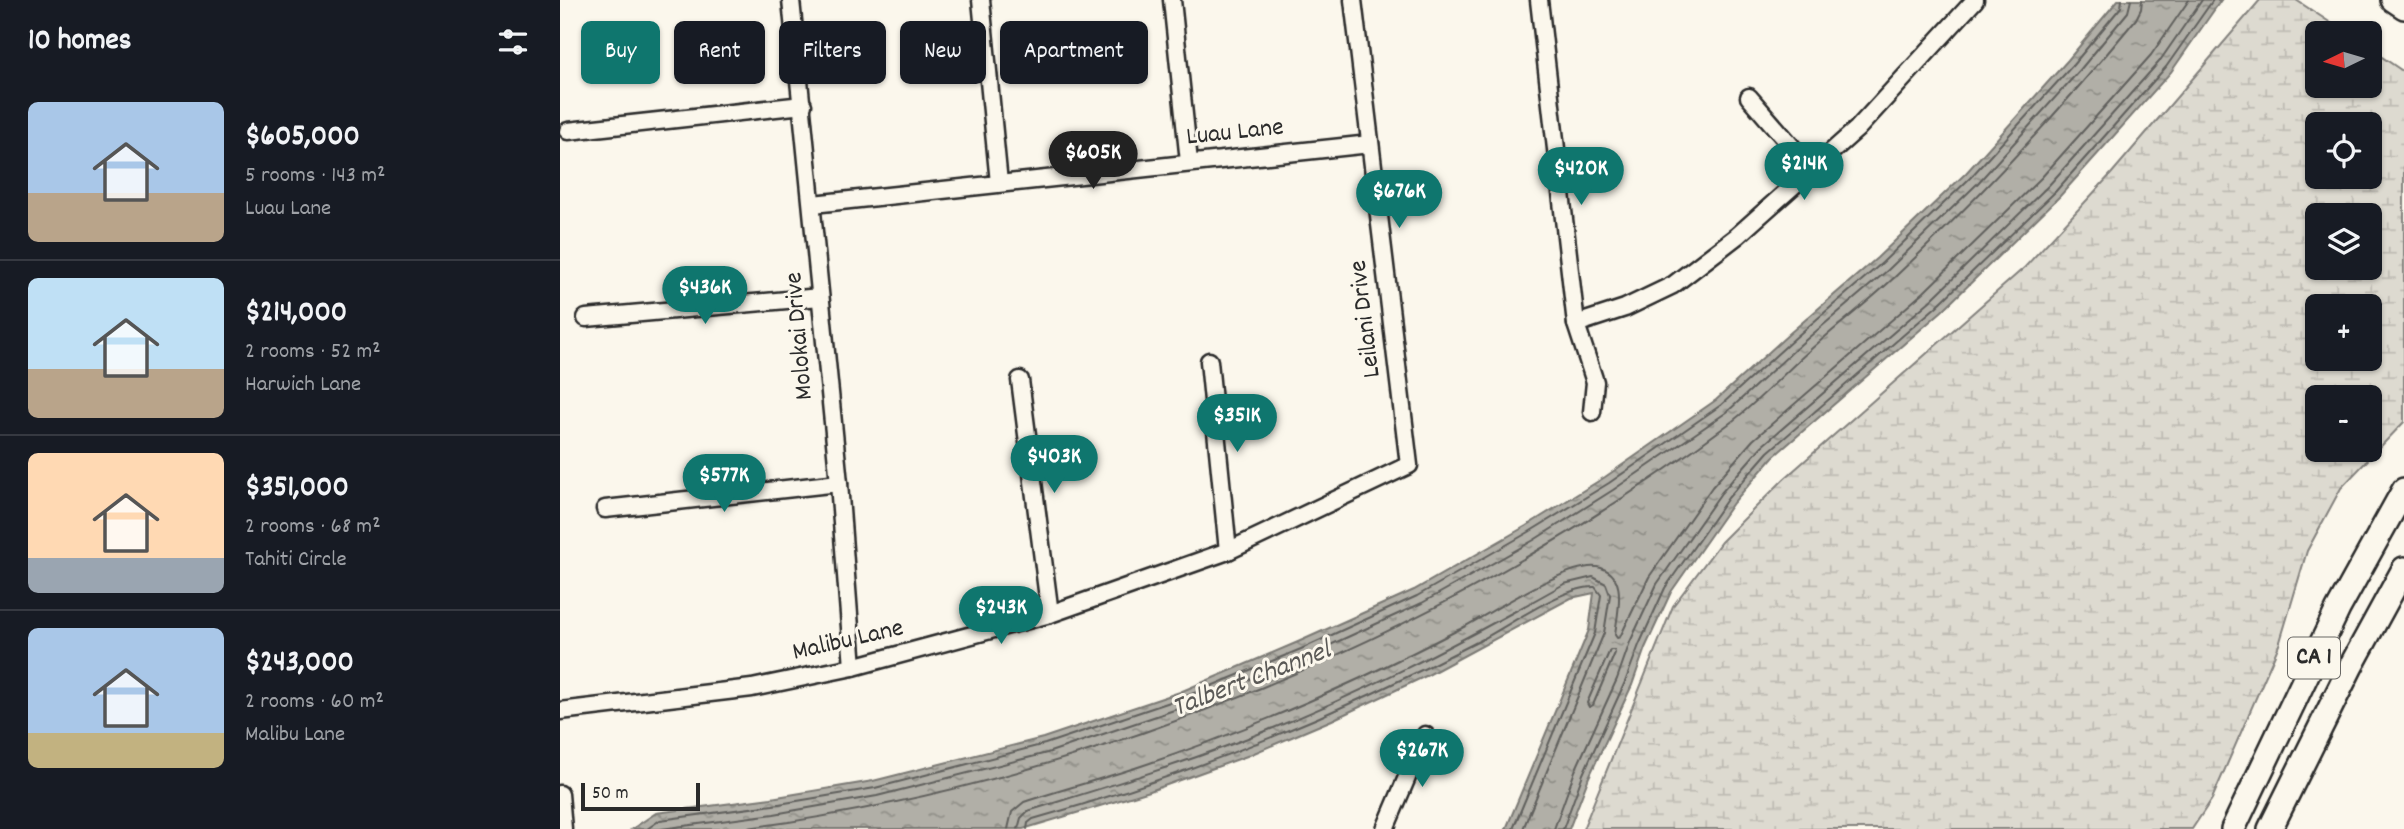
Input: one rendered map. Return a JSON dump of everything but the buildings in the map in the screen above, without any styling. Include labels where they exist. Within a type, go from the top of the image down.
[{"type":"highway","name":"CA 1","points":[[2233,829],[2338,609],[2404,490]]},
{"type":"highway","name":"CA 1","points":[[2270,829],[2351,666],[2404,569]]},
{"type":"main road","points":[[2392,0],[2404,8]]},
{"type":"street","name":"Molokai Drive","points":[[792,0],[839,484],[853,667]]},
{"type":"street","points":[[981,0],[999,183]]},
{"type":"street","points":[[1172,0],[1189,162]]},
{"type":"street","name":"Leilani Drive","points":[[1353,0],[1409,465]]},
{"type":"street","points":[[1539,0],[1576,324],[1595,382],[1592,412]]},
{"type":"street","points":[[1576,324],[1625,308],[1673,285],[1737,236],[1857,129],[1975,0]]},
{"type":"street","points":[[1749,97],[1812,170]]},
{"type":"street","points":[[568,131],[803,105]]},
{"type":"street","name":"Luau Lane","points":[[813,204],[1370,144]]},
{"type":"street","points":[[586,318],[820,297]]},
{"type":"street","points":[[1209,361],[1228,551]]},
{"type":"street","points":[[1020,380],[1050,614]]},
{"type":"street","name":"Malibu Lane","points":[[560,711],[752,688],[853,667],[1050,614],[1228,551],[1409,465]]},
{"type":"street","points":[[605,509],[839,484]]},
{"type":"street","points":[[1385,829],[1425,735]]},
{"type":"street","points":[[560,794],[563,821]]},
{"type":"green space","points":[[2260,0],[2296,0],[2328,21],[2305,21],[2305,98],[2382,98],[2382,57],[2404,72],[2404,422],[2382,445],[2382,385],[2305,385],[2305,462],[2366,462],[2341,488],[2307,551],[2279,645],[2212,799],[2192,829],[1583,829],[1673,606],[1721,542],[1784,479],[2025,267],[2111,174]]},
{"type":"water","name":"Talbert Channel","points":[[2118,0],[2221,0],[2171,72],[2060,196],[1942,311],[1773,457],[1733,503],[1671,592],[1589,777],[1569,829],[1506,829],[1589,630],[1594,593],[1571,598],[1428,675],[1247,756],[1150,791],[1023,829],[632,829],[656,813],[873,781],[1043,738],[1180,692],[1414,590],[1605,477],[1716,400],[1877,258],[1966,173]]}]
